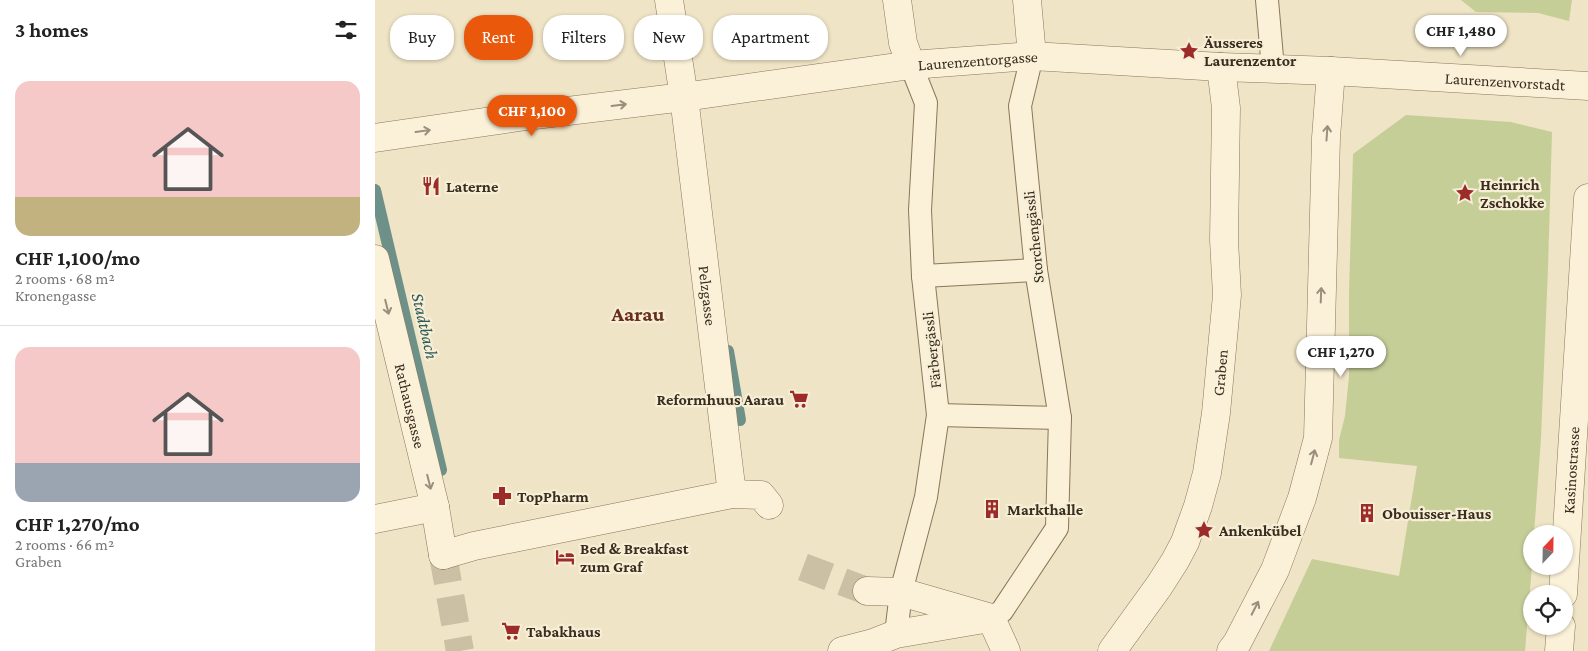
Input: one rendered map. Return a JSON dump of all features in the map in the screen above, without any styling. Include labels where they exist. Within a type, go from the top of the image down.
[{"type":"street","name":"Pelzgasse","points":[[669,0],[684,97],[732,494]]},
{"type":"street","points":[[897,0],[903,43],[911,64]]},
{"type":"street","points":[[1027,0],[1032,56]]},
{"type":"street","name":"Laurenzentorgasse","points":[[375,138],[526,116],[684,97],[911,64],[1032,56],[1221,68],[1273,69]]},
{"type":"street","name":"Graben","points":[[1112,651],[1159,586],[1182,549],[1198,506],[1207,473],[1216,413],[1227,295],[1224,240],[1226,108],[1221,68]]},
{"type":"street","name":"Laurenzenvorstadt","points":[[1273,69],[1588,86]]},
{"type":"street","points":[[1231,651],[1275,570],[1302,498],[1318,438],[1326,138],[1331,71]]},
{"type":"street","name":"Kasinostrasse","points":[[1564,585],[1585,289],[1588,198]]},
{"type":"street","name":"Rathausgasse","points":[[375,259],[435,507],[443,555],[474,546],[732,494]]},
{"type":"street","points":[[732,494],[761,495],[769,505]]},
{"type":"street","points":[[375,519],[435,507]]},
{"type":"street","points":[[867,591],[901,592],[991,618],[1006,651]]},
{"type":"street","points":[[841,651],[885,638],[991,618]]},
{"type":"street","points":[[1559,651],[1560,635]]},
{"type":"lane","points":[[1267,0],[1273,69]]},
{"type":"lane","name":"Storchengässli","points":[[991,618],[1002,611],[1057,528],[1060,418],[1035,270],[1020,106],[1032,56]]},
{"type":"lane","name":"Färbergässli","points":[[885,638],[901,592],[926,497],[938,415],[923,276],[920,210],[926,103],[911,64]]},
{"type":"lane","points":[[923,276],[1035,270]]},
{"type":"lane","points":[[938,415],[1060,418]]},
{"type":"green space","points":[[1461,0],[1572,0],[1569,21],[1538,13],[1476,12]]},
{"type":"green space","points":[[1406,115],[1511,122],[1552,132],[1541,438],[1535,525],[1523,525],[1523,575],[1531,575],[1530,585],[1523,585],[1523,635],[1526,635],[1525,651],[1269,651],[1312,559],[1399,576],[1417,466],[1339,458],[1339,440],[1345,416],[1349,376],[1353,154]]},
{"type":"waterway","name":"Stadtbach","points":[[375,190],[441,470]]},
{"type":"waterway","name":"Stadtbach","points":[[728,351],[740,420]]},
{"type":"tunnel","points":[[443,555],[460,651]]},
{"type":"tunnel","points":[[803,567],[867,591]]},
{"type":"place","name":"Äusseres Laurenzentor","points":[[1189,51]]},
{"type":"place","name":"Laterne","points":[[431,186]]},
{"type":"place","name":"Heinrich Zschokke","points":[[1465,193]]},
{"type":"place","name":"Reformhuus Aarau","points":[[799,399]]},
{"type":"place","name":"TopPharm","points":[[502,496]]},
{"type":"place","name":"Markthalle","points":[[992,509]]},
{"type":"place","name":"Obouisser-Haus","points":[[1367,513]]},
{"type":"place","name":"Ankenkübel","points":[[1204,530]]},
{"type":"place","name":"Bed & Breakfast zum Graf","points":[[565,557]]},
{"type":"place","name":"Tabakhaus","points":[[511,631]]},
{"type":"district","name":"Aarau","points":[[638,314]]}]
